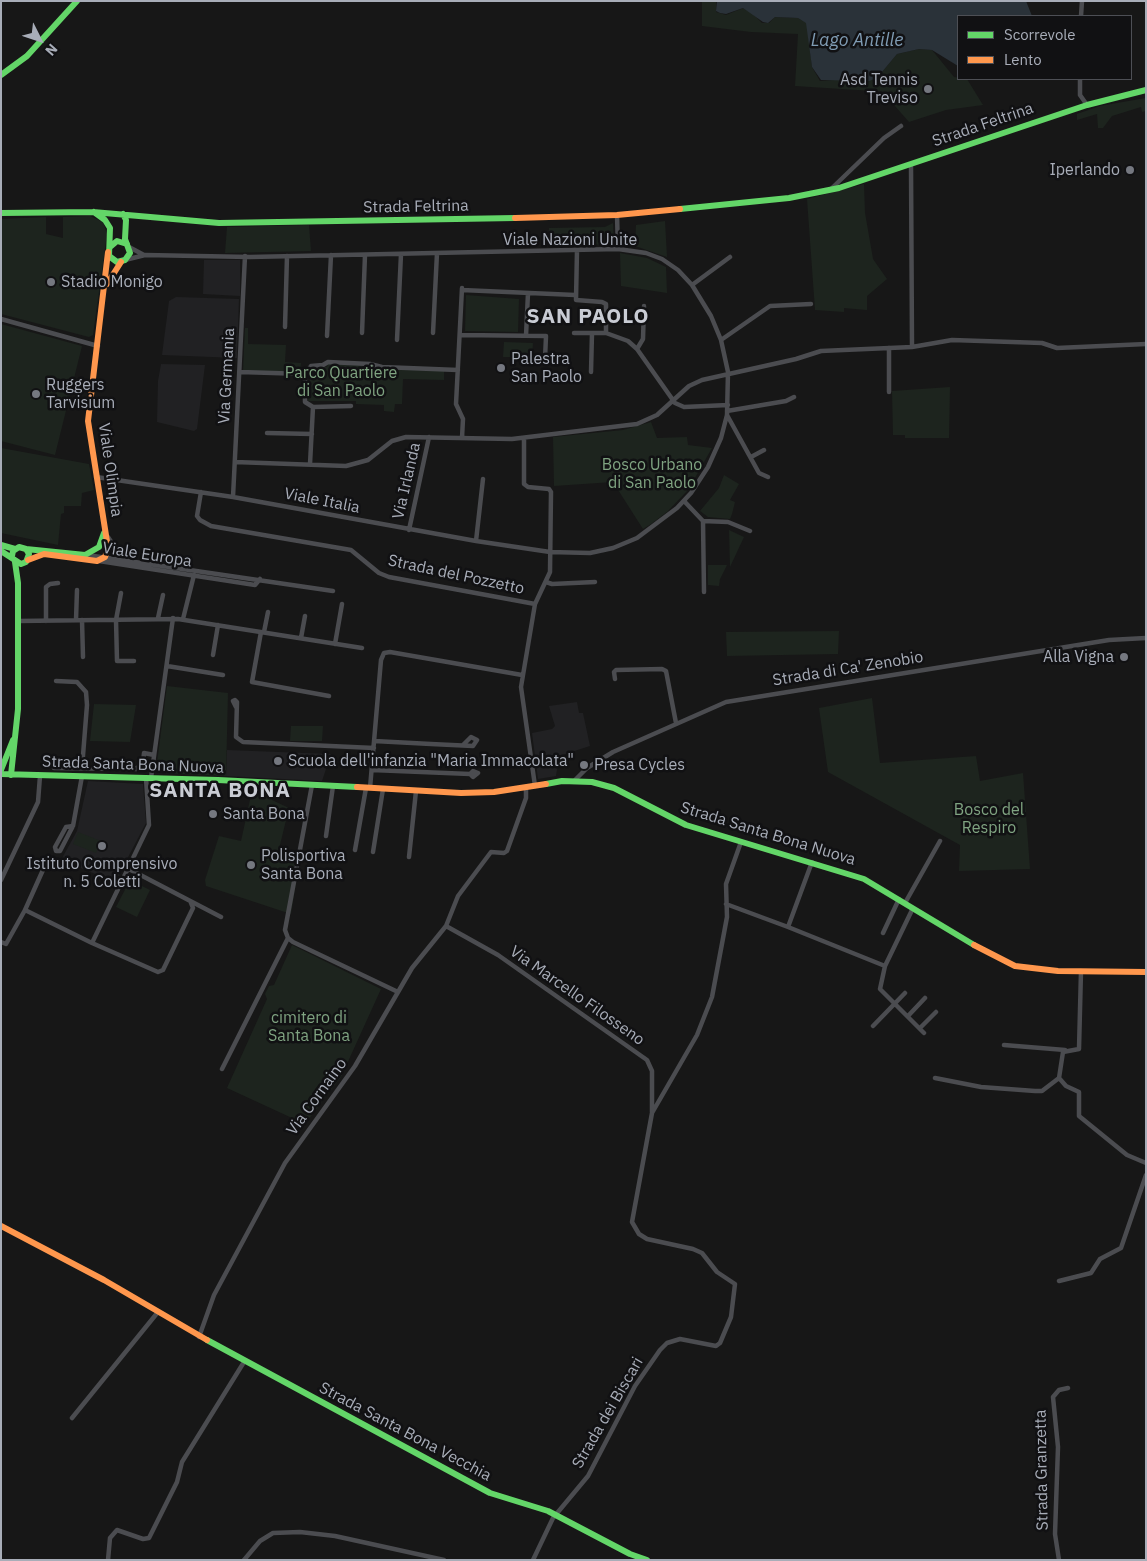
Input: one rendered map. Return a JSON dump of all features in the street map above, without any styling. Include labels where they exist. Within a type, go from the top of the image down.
[{"type":"street","points":[[1,75],[27,56],[77,1]]},
{"type":"street","points":[[1081,15],[1082,1]]},
{"type":"street","points":[[1080,80],[1080,95],[1087,105]]},
{"type":"street","name":"Strada Feltrina","points":[[1,213],[93,212],[219,223],[617,215],[789,198],[830,190],[1087,105],[1146,90]]},
{"type":"street","points":[[830,190],[884,138],[900,126]]},
{"type":"street","points":[[911,164],[912,347]]},
{"type":"street","name":"Viale Olimpia","points":[[93,212],[105,220],[110,228],[105,289],[88,416],[104,529],[109,544],[102,559]]},
{"type":"street","points":[[123,214],[130,253],[123,261],[111,259],[109,250],[117,241],[128,245]]},
{"type":"street","points":[[617,215],[618,249]]},
{"type":"street","points":[[126,228],[132,220],[140,216]]},
{"type":"street","name":"Viale Nazioni Unite","points":[[128,245],[145,255]]},
{"type":"street","name":"Viale Nazioni Unite","points":[[123,261],[145,255],[287,256],[618,249],[636,250],[662,259],[678,270],[692,285],[704,303],[721,340],[728,372],[727,411],[712,459],[684,501],[652,529],[625,544],[590,553],[543,551]]},
{"type":"street","points":[[577,250],[575,295],[579,302],[602,302],[606,304],[606,333]]},
{"type":"street","points":[[433,333],[437,253]]},
{"type":"street","points":[[397,340],[401,254]]},
{"type":"street","points":[[327,336],[331,255]]},
{"type":"street","points":[[362,333],[365,255]]},
{"type":"street","name":"Via Germania","points":[[233,497],[245,256]]},
{"type":"street","points":[[285,327],[287,256]]},
{"type":"street","points":[[692,285],[730,257]]},
{"type":"street","name":"Viale Olimpia","points":[[105,289],[112,274],[123,261]]},
{"type":"street","points":[[462,438],[463,418],[456,404],[462,289],[575,295]]},
{"type":"street","points":[[526,336],[528,293]]},
{"type":"street","points":[[721,340],[770,306],[811,304]]},
{"type":"street","points":[[637,350],[643,339],[644,306]]},
{"type":"street","points":[[1,320],[98,346]]},
{"type":"street","points":[[591,372],[592,333]]},
{"type":"street","points":[[574,334],[606,333],[628,341],[637,350],[673,401],[681,406],[727,411],[786,401],[794,397]]},
{"type":"street","points":[[460,335],[546,336],[545,359]]},
{"type":"street","points":[[235,462],[350,465],[368,460],[396,439],[406,437],[524,438],[637,424],[653,418],[695,382],[728,372],[796,359],[821,351],[912,347],[952,340],[1042,343],[1058,348],[1146,344]]},
{"type":"street","points":[[889,348],[889,392]]},
{"type":"street","points":[[351,406],[313,406],[304,402],[305,374],[311,366],[323,365],[328,362],[370,364],[382,367],[458,370]]},
{"type":"street","points":[[240,372],[305,374]]},
{"type":"street","points":[[310,464],[313,406]]},
{"type":"street","name":"Viale Nazioni Unite","points":[[727,411],[759,474],[768,477]]},
{"type":"street","points":[[267,433],[312,434]]},
{"type":"street","name":"Via Irlanda","points":[[408,530],[429,437]]},
{"type":"street","points":[[524,438],[524,484],[551,491],[550,572],[535,604]]},
{"type":"street","points":[[751,457],[764,450]]},
{"type":"street","name":"Viale Italia","points":[[96,477],[233,497],[408,530],[543,551]]},
{"type":"street","points":[[476,541],[482,479]]},
{"type":"street","name":"Strada del Pozzetto","points":[[200,492],[197,516],[200,520],[211,526],[351,550],[379,573],[389,577],[535,604],[522,675],[522,697],[535,786]]},
{"type":"street","points":[[684,501],[703,521],[704,592]]},
{"type":"street","points":[[703,521],[728,522],[750,531]]},
{"type":"street","points":[[102,559],[104,529]]},
{"type":"street","points":[[104,529],[118,552],[134,560]]},
{"type":"street","points":[[85,554],[96,550],[104,540]]},
{"type":"street","name":"Viale Europa","points":[[1,545],[15,549],[22,547],[26,549],[85,554],[102,559],[194,576],[255,585],[259,583],[260,579]]},
{"type":"street","points":[[7,775],[14,762],[17,726],[18,578],[14,559],[15,549]]},
{"type":"street","points":[[18,578],[29,554],[26,549]]},
{"type":"street","name":"Viale Europa","points":[[1,550],[14,559],[26,561],[44,554],[134,560],[333,591]]},
{"type":"street","points":[[182,619],[194,576]]},
{"type":"street","points":[[546,582],[552,584],[595,582]]},
{"type":"street","points":[[46,621],[46,590],[50,584],[58,583]]},
{"type":"street","points":[[76,620],[77,590]]},
{"type":"street","points":[[120,593],[116,620],[117,661],[134,661]]},
{"type":"street","points":[[158,618],[163,595]]},
{"type":"street","points":[[335,644],[342,604]]},
{"type":"street","points":[[268,612],[252,682],[329,696]]},
{"type":"street","points":[[301,638],[305,616]]},
{"type":"street","points":[[18,621],[173,618],[362,648]]},
{"type":"street","points":[[92,942],[149,825],[148,778],[154,755],[173,618]]},
{"type":"street","points":[[82,620],[84,658]]},
{"type":"street","points":[[213,655],[218,625]]},
{"type":"street","name":"Strada di Ca' Zenobio","points":[[574,780],[587,768],[613,752],[726,702],[1109,640],[1146,638]]},
{"type":"street","points":[[355,850],[372,770],[380,660],[384,653],[390,652],[522,675]]},
{"type":"street","points":[[167,666],[223,675]]},
{"type":"street","points":[[615,679],[614,672],[616,670],[662,669],[666,671],[676,724]]},
{"type":"street","points":[[56,681],[77,682],[86,692],[87,705],[82,768]]},
{"type":"street","points":[[236,707],[236,738],[243,742],[374,748]]},
{"type":"street","points":[[7,775],[17,726]]},
{"type":"street","points":[[374,742],[463,745]]},
{"type":"street","points":[[1,770],[12,746]]},
{"type":"street","points":[[54,768],[136,769],[143,763],[144,754],[154,755]]},
{"type":"street","points":[[14,762],[26,775]]},
{"type":"street","points":[[372,770],[470,774]]},
{"type":"street","name":"Strada Santa Bona Nuova","points":[[7,775],[148,778],[482,793],[574,780],[614,788],[686,825],[864,879],[982,950],[1011,965],[1030,969],[1146,972]]},
{"type":"street","points":[[1,880],[38,802],[40,776]]},
{"type":"street","points":[[73,826],[66,828],[56,847],[56,851],[60,851],[73,826],[82,776]]},
{"type":"street","points":[[312,785],[285,930],[288,938],[398,992]]},
{"type":"street","points":[[326,836],[333,786]]},
{"type":"street","name":"Via Cornaino","points":[[199,1338],[214,1295],[285,1162],[355,1066],[412,968],[446,926],[458,896],[490,852],[504,853],[507,851],[526,798],[526,788]]},
{"type":"street","points":[[373,852],[383,789]]},
{"type":"street","points":[[409,857],[416,791]]},
{"type":"street","points":[[883,932],[940,841]]},
{"type":"street","name":"Strada dei Biscari","points":[[533,1560],[555,1515],[588,1476],[635,1386],[660,1350],[667,1343],[680,1338],[716,1346],[720,1343],[731,1317],[736,1289],[735,1284],[717,1272],[702,1253],[693,1249],[647,1239],[639,1234],[633,1225],[645,1144],[652,1113],[697,1035],[712,997],[726,917],[726,884],[741,842]]},
{"type":"street","points":[[1,942],[6,944],[25,910],[47,861]]},
{"type":"street","points":[[788,927],[812,862]]},
{"type":"street","points":[[127,868],[221,917]]},
{"type":"street","points":[[25,910],[158,972],[163,970],[193,908],[191,903]]},
{"type":"street","points":[[726,904],[885,966]]},
{"type":"street","points":[[914,908],[885,966],[880,989],[924,1032]]},
{"type":"street","name":"Via Marcello Filosseno","points":[[446,926],[498,955],[647,1060],[652,1071],[652,1113]]},
{"type":"street","points":[[222,1069],[288,938]]},
{"type":"street","points":[[1004,1045],[1058,1048],[1066,1051],[1079,1049],[1081,971]]},
{"type":"street","points":[[873,1026],[905,993]]},
{"type":"street","points":[[908,1016],[925,998]]},
{"type":"street","points":[[920,1028],[936,1012]]},
{"type":"street","points":[[1066,1051],[1063,1052],[1060,1078],[1066,1086],[1079,1092],[1079,1116],[1127,1155],[1146,1164]]},
{"type":"street","points":[[936,1078],[981,1087],[1042,1091],[1060,1078]]},
{"type":"street","points":[[1059,1281],[1091,1273],[1100,1259],[1121,1248],[1146,1174]]},
{"type":"street","name":"Strada Santa Bona Vecchia","points":[[1,1226],[104,1280],[199,1338],[490,1492],[555,1515],[630,1554],[647,1560]]},
{"type":"street","points":[[72,1418],[158,1312]]},
{"type":"street","points":[[108,1560],[110,1538],[117,1530],[147,1539],[157,1524],[173,1490],[186,1455],[244,1362]]},
{"type":"street","name":"Strada Granzetta","points":[[1059,1560],[1055,1534],[1058,1448],[1053,1397],[1059,1390],[1068,1388]]},
{"type":"street","points":[[244,1560],[260,1541],[273,1534],[300,1532],[336,1536],[444,1560]]},
{"type":"shaded area","points":[[204,260],[240,260],[240,296],[203,294]]},
{"type":"shaded area","points":[[176,297],[239,299],[237,358],[162,355],[169,301]]},
{"type":"shaded area","points":[[161,364],[205,365],[197,429],[194,431],[157,422],[158,381]]},
{"type":"shaded area","points":[[577,702],[579,713],[583,713],[590,746],[559,756],[556,776],[538,779],[532,733],[552,729],[555,726],[549,706]]},
{"type":"shaded area","name":"Scuola dell'infanzia \"Maria Immacolata\"","points":[[227,750],[331,754],[322,781],[226,776]]},
{"type":"shaded area","name":"Istituto Comprensivo n. 5 Coletti","points":[[88,781],[143,784],[146,823],[115,882],[61,860],[77,831]]},
{"type":"green space","points":[[702,1],[716,1],[716,12],[726,15],[743,8],[751,12],[762,23],[769,23],[775,17],[798,18],[807,23],[812,67],[820,81],[848,79],[861,82],[877,78],[897,54],[919,49],[932,50],[954,77],[957,77],[957,80],[968,80],[983,105],[946,110],[909,122],[887,97],[888,92],[795,86],[798,34],[751,32],[702,26]]},
{"type":"green space","points":[[1146,98],[1146,111],[1142,112],[1141,107],[1112,116],[1103,128],[1098,128],[1097,114],[1077,120],[1077,114],[1100,106]]},
{"type":"green space","points":[[864,184],[865,213],[873,259],[887,279],[867,296],[867,310],[844,308],[844,312],[815,310],[807,199]]},
{"type":"green space","name":"Stadio Monigo","points":[[90,216],[103,222],[107,234],[93,335],[89,337],[1,314],[1,219],[46,217],[46,234],[63,238],[63,217]]},
{"type":"green space","points":[[665,221],[667,257],[635,246],[636,225]]},
{"type":"green space","points":[[613,223],[614,244],[549,246],[549,228],[605,227]]},
{"type":"green space","points":[[309,225],[311,251],[225,253],[227,227]]},
{"type":"green space","points":[[620,253],[647,258],[666,267],[667,293],[621,286]]},
{"type":"green space","points":[[466,295],[519,299],[518,332],[465,331]]},
{"type":"green space","name":"Ruggers Tarvisium","points":[[1,324],[82,346],[55,455],[1,441]]},
{"type":"green space","points":[[245,328],[248,328],[248,344],[286,345],[285,362],[301,363],[300,372],[243,371]]},
{"type":"green space","points":[[504,342],[533,343],[532,357],[503,357]]},
{"type":"green space","name":"Parco Quartiere di San Paolo","points":[[328,363],[362,365],[363,368],[444,370],[444,380],[403,379],[402,404],[395,404],[394,412],[384,411],[384,405],[356,404],[356,401],[308,401],[310,376],[313,376],[313,366],[327,367]]},
{"type":"green space","points":[[950,387],[949,438],[905,438],[905,435],[893,435],[892,391]]},
{"type":"green space","name":"Bosco Urbano di San Paolo","points":[[651,422],[657,438],[687,437],[688,445],[712,448],[688,490],[667,512],[651,524],[643,529],[613,482],[554,486],[553,437],[623,430]]},
{"type":"green space","points":[[1,448],[89,464],[94,490],[82,493],[81,506],[64,506],[64,513],[61,514],[58,545],[1,533]]},
{"type":"green space","points":[[724,475],[739,484],[730,500],[735,502],[732,514],[730,519],[708,517],[700,511],[719,488]]},
{"type":"green space","points":[[729,530],[744,537],[730,567]]},
{"type":"green space","points":[[708,565],[727,565],[720,579],[719,586],[708,585]]},
{"type":"green space","points":[[839,631],[838,654],[727,656],[726,632]]},
{"type":"green space","points":[[167,686],[228,693],[226,776],[162,773],[156,770]]},
{"type":"green space","name":"Bosco del Respiro","points":[[872,698],[880,763],[976,756],[980,781],[1023,773],[1030,869],[959,871],[960,845],[828,772],[819,708]]},
{"type":"green space","points":[[94,704],[136,705],[130,742],[90,741]]},
{"type":"green space","points":[[291,726],[323,726],[322,741],[290,741]]},
{"type":"green space","points":[[253,786],[276,787],[272,800],[289,808],[279,849],[296,855],[291,881],[296,883],[291,914],[206,886],[205,880],[219,836],[241,841]]},
{"type":"green space","points":[[78,832],[101,841],[96,853],[73,844]]},
{"type":"green space","points":[[130,880],[150,890],[137,917],[116,907]]},
{"type":"green space","name":"cimitero di Santa Bona","points":[[292,945],[381,989],[341,1077],[305,1124],[227,1088],[267,999],[265,994],[269,986],[274,985]]},
{"type":"water","name":"Lago Antille","points":[[717,1],[1026,1],[1032,15],[957,15],[957,65],[932,50],[919,49],[897,54],[877,78],[869,81],[821,80],[812,67],[806,23],[798,18],[775,17],[768,23],[763,22],[743,8],[726,14],[716,11]]},
{"type":"traffic: fast","points":[[1,75],[27,56],[77,1]]},
{"type":"traffic: fast","points":[[680,209],[789,198],[839,188],[1087,105],[1146,90]]},
{"type":"traffic: fast","points":[[1,213],[93,212],[219,223],[515,218]]},
{"type":"traffic: fast","points":[[94,212],[105,220],[110,228],[109,256],[117,262],[125,260],[130,253],[125,239],[126,220],[123,214]]},
{"type":"traffic: fast","points":[[110,247],[117,241],[127,244]]},
{"type":"traffic: fast","points":[[26,549],[85,555],[99,547],[104,533]]},
{"type":"traffic: fast","points":[[1,545],[15,549]]},
{"type":"traffic: fast","points":[[1,551],[21,564],[26,562],[29,554],[26,549],[19,547],[13,551],[12,556]]},
{"type":"traffic: fast","points":[[11,775],[18,709],[18,583],[15,562]]},
{"type":"traffic: fast","points":[[1,770],[13,740]]},
{"type":"traffic: fast","points":[[1,774],[218,780],[357,787]]},
{"type":"traffic: fast","points":[[546,784],[562,781],[592,782],[614,788],[686,825],[864,879],[974,945]]},
{"type":"traffic: fast","points":[[207,1340],[490,1493],[548,1511],[630,1554],[647,1560]]},
{"type":"traffic: slow","points":[[515,218],[617,215],[680,209]]},
{"type":"traffic: slow","points":[[28,560],[44,554],[97,561],[105,557],[108,548],[88,421],[108,252]]},
{"type":"traffic: slow","points":[[107,284],[121,262]]},
{"type":"traffic: slow","points":[[357,787],[461,793],[494,792],[546,784]]},
{"type":"traffic: slow","points":[[974,945],[1015,966],[1058,971],[1146,972]]},
{"type":"traffic: slow","points":[[1,1226],[104,1280],[207,1340]]},
{"type":"place","name":"Asd Tennis Treviso","points":[[928,89]]},
{"type":"place","name":"Iperlando","points":[[1130,170]]},
{"type":"place","name":"Stadio Monigo","points":[[51,282]]},
{"type":"place","name":"Palestra San Paolo","points":[[501,368]]},
{"type":"place","name":"Ruggers Tarvisium","points":[[36,394]]},
{"type":"place","name":"Alla Vigna","points":[[1124,657]]},
{"type":"place","name":"Scuola dell'infanzia \"Maria Immacolata\"","points":[[278,761]]},
{"type":"place","name":"Presa Cycles","points":[[584,765]]},
{"type":"place","name":"Santa Bona","points":[[213,814]]},
{"type":"place","name":"Istituto Comprensivo n. 5 Coletti","points":[[102,846]]},
{"type":"place","name":"Polisportiva Santa Bona","points":[[251,865]]},
{"type":"district","name":"SAN PAOLO","points":[[588,317]]},
{"type":"district","name":"SANTA BONA","points":[[220,791]]}]
